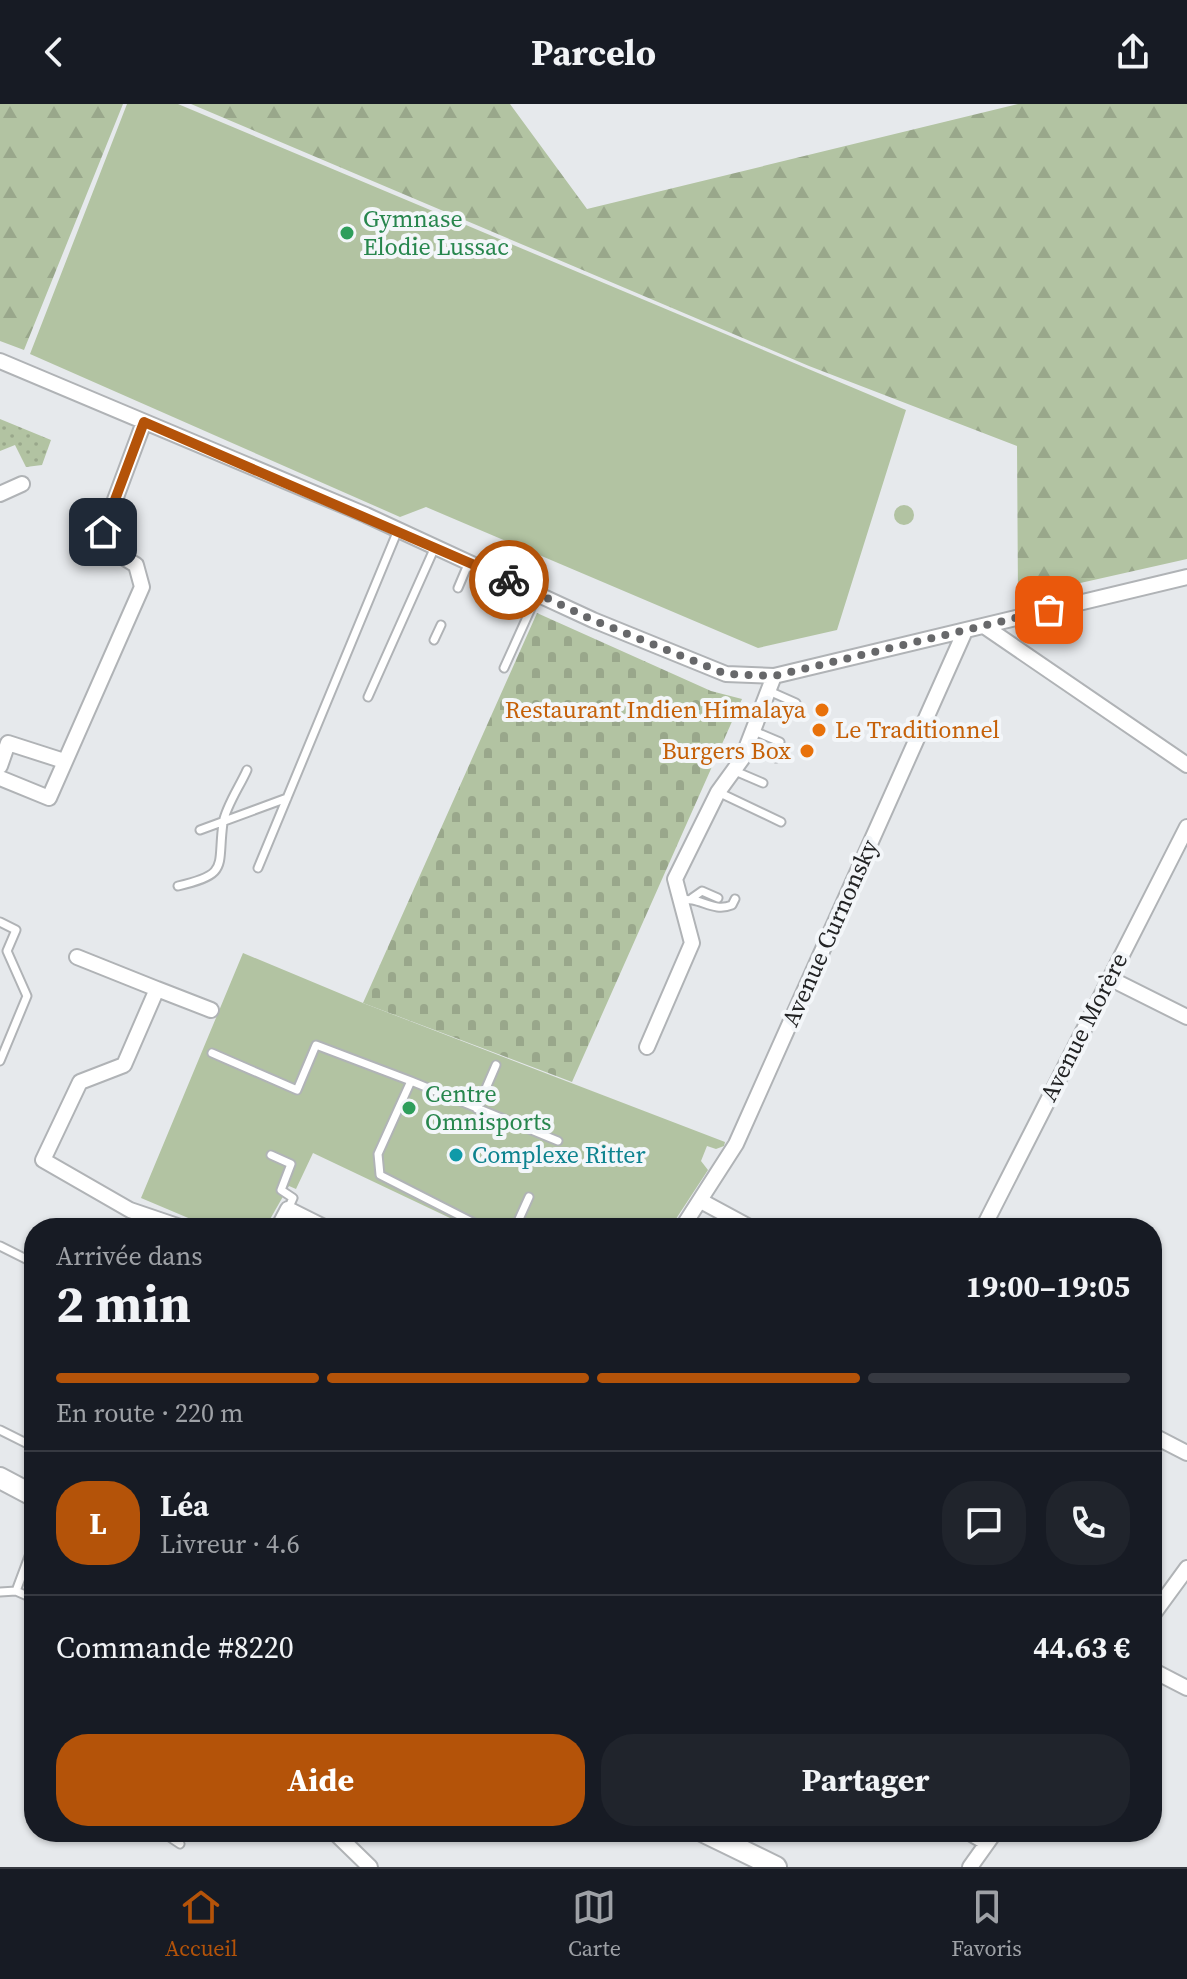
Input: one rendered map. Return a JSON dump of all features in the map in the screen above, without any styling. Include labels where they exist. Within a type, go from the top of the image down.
[{"type":"street","points":[[0,361],[398,530],[593,620],[726,674],[774,676],[1187,577]]},
{"type":"street","points":[[0,778],[49,798],[142,587],[136,565],[108,548],[103,532],[144,422]]},
{"type":"street","points":[[0,494],[22,484]]},
{"type":"street","points":[[984,626],[1187,765]]},
{"type":"street","name":"Avenue Curnonsky","points":[[689,1218],[736,1144],[965,631]]},
{"type":"street","points":[[647,1047],[692,943],[686,899],[675,879],[718,792],[735,771],[774,676]]},
{"type":"street","points":[[0,766],[8,743],[64,761]]},
{"type":"street","name":"Avenue Morère","points":[[988,1218],[1187,827]]},
{"type":"street","points":[[77,957],[211,1010]]},
{"type":"street","points":[[1109,978],[1187,1017]]},
{"type":"street","points":[[154,1218],[130,1210],[43,1160],[80,1082],[124,1065],[157,989]]},
{"type":"street","points":[[701,1201],[732,1218]]},
{"type":"street","points":[[283,1218],[288,1209],[306,1218]]},
{"type":"street","points":[[1162,1440],[1187,1453]]},
{"type":"street","points":[[0,1478],[24,1491]]},
{"type":"street","points":[[1162,1602],[1187,1568]]},
{"type":"street","points":[[1162,1675],[1187,1688]]},
{"type":"street","points":[[344,1842],[370,1867]]},
{"type":"street","points":[[725,1842],[776,1867]]},
{"type":"street","points":[[970,1867],[988,1842]]},
{"type":"lane","points":[[258,868],[398,530]]},
{"type":"lane","points":[[368,697],[435,547]]},
{"type":"lane","points":[[458,588],[469,562]]},
{"type":"lane","points":[[504,668],[538,593]]},
{"type":"lane","points":[[434,640],[441,625]]},
{"type":"lane","points":[[769,691],[796,703]]},
{"type":"lane","points":[[751,738],[780,742]]},
{"type":"lane","points":[[751,738],[776,758]]},
{"type":"lane","points":[[178,886],[202,881],[216,872],[223,853],[223,821],[247,770]]},
{"type":"lane","points":[[735,771],[763,783]]},
{"type":"lane","points":[[718,792],[781,822]]},
{"type":"lane","points":[[200,830],[287,798]]},
{"type":"lane","points":[[686,899],[702,891],[718,898]]},
{"type":"lane","points":[[686,899],[715,908],[726,907],[735,899]]},
{"type":"lane","points":[[0,922],[16,930],[7,951],[27,996],[0,1061]]},
{"type":"lane","points":[[212,1053],[297,1090],[316,1045],[558,1141]]},
{"type":"lane","points":[[477,1109],[496,1065]]},
{"type":"lane","points":[[411,1081],[378,1154],[380,1175],[464,1218]]},
{"type":"lane","points":[[271,1155],[291,1164],[281,1190],[293,1198],[288,1209]]},
{"type":"lane","points":[[520,1218],[529,1197]]},
{"type":"lane","points":[[0,1246],[24,1258]]},
{"type":"lane","points":[[0,1430],[24,1442]]},
{"type":"lane","points":[[16,1591],[24,1570]]},
{"type":"lane","points":[[0,1592],[16,1591],[24,1595]]},
{"type":"green space","points":[[0,104],[123,104],[24,350],[0,341]]},
{"type":"green space","points":[[127,104],[178,104],[906,410],[837,630],[758,648],[426,507],[400,517],[30,354]]},
{"type":"green space","points":[[191,104],[510,104],[587,209],[1018,104],[1187,104],[1187,559],[1018,597],[1017,446],[809,366]]},
{"type":"green space","points":[[0,419],[51,440],[42,465],[26,467],[15,445],[0,451]]},
{"type":"green space","points":[[900,505],[908,505],[914,515],[908,525],[900,525],[894,519],[894,511]]},
{"type":"green space","points":[[537,613],[711,691],[742,699],[572,1082],[363,1003]]},
{"type":"green space","name":"Centre Omnisports","points":[[243,953],[363,1003],[725,1142],[724,1146],[716,1149],[707,1146],[701,1161],[708,1170],[677,1218],[450,1218],[313,1153],[296,1189],[289,1186],[271,1218],[188,1218],[141,1198]]},
{"type":"way so far","points":[[509,580],[593,620],[726,674],[774,676],[1049,610]]},
{"type":"place","name":"Gymnase Elodie Lussac","points":[[347,233]]},
{"type":"place","name":"Restaurant Indien Himalaya","points":[[822,710]]},
{"type":"place","name":"Le Traditionnel","points":[[819,730]]},
{"type":"place","name":"Burgers Box","points":[[807,751]]},
{"type":"place","name":"Centre Omnisports","points":[[409,1108]]},
{"type":"place","name":"Complexe Ritter","points":[[456,1155]]},
{"type":"route","points":[[103,532],[144,422],[366,515],[509,580]]}]
